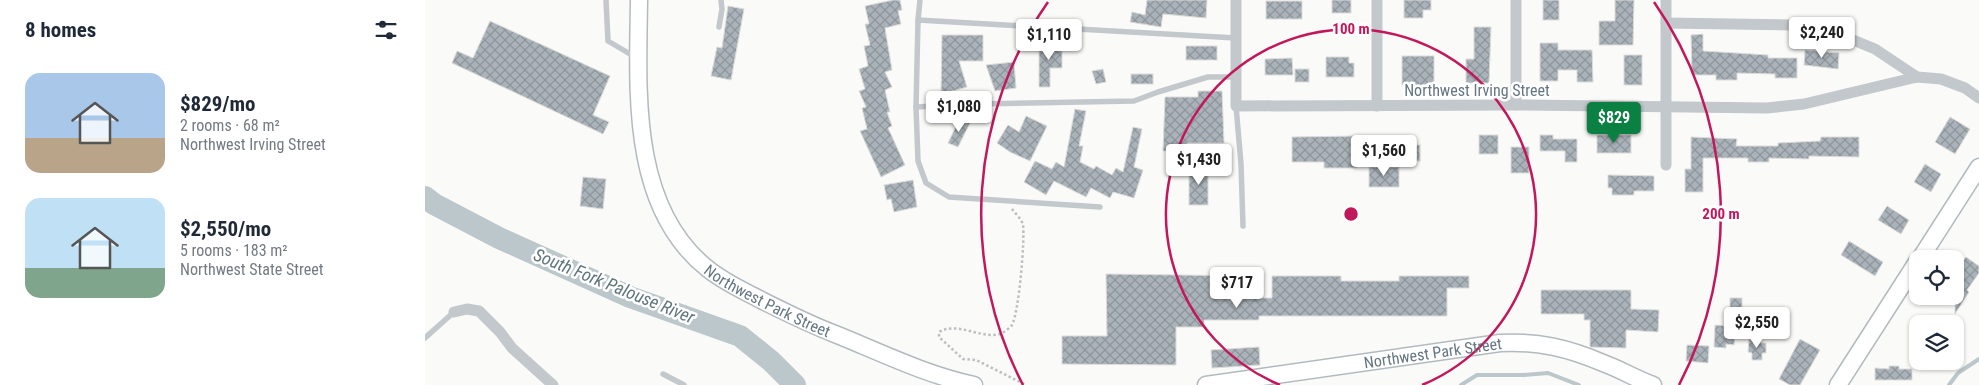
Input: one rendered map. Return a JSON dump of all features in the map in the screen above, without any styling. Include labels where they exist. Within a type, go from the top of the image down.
[{"type":"street","name":"Northwest Park Street","points":[[639,0],[638,99],[641,134],[653,183],[668,222],[681,242],[707,268],[736,287],[811,325],[933,373],[974,385]]},
{"type":"street","points":[[1236,0],[1236,106]]},
{"type":"street","points":[[1377,0],[1377,106]]},
{"type":"street","points":[[1516,0],[1516,105]]},
{"type":"street","points":[[1666,0],[1667,165]]},
{"type":"street","points":[[1666,23],[1793,25],[1836,33],[1875,50],[1917,77]]},
{"type":"street","name":"Northwest Irving Street","points":[[1236,106],[1516,105],[1767,108],[1803,104],[1917,77],[1941,79],[1965,88],[1979,98]]},
{"type":"street","points":[[1925,250],[1979,167]]},
{"type":"street","points":[[1838,385],[1909,275]]},
{"type":"street","points":[[454,312],[467,309],[479,312],[500,332],[512,348],[553,385]]},
{"type":"street","name":"Northwest Park Street","points":[[1206,385],[1484,345],[1523,342],[1555,346],[1603,362],[1653,385]]},
{"type":"lane","points":[[606,0],[608,41],[638,59]]},
{"type":"lane","points":[[719,27],[722,9],[721,0]]},
{"type":"lane","points":[[920,0],[916,107],[918,162],[926,183],[949,197],[1100,207]]},
{"type":"lane","points":[[918,20],[1237,38]]},
{"type":"lane","points":[[916,107],[972,104],[1134,102],[1158,92],[1208,77],[1236,77]]},
{"type":"lane","points":[[1236,106],[1241,164],[1243,226]]},
{"type":"lane","points":[[425,338],[454,312]]},
{"type":"lane","points":[[663,374],[684,385]]},
{"type":"path","points":[[1005,201],[1023,224],[1019,304],[1011,325],[1001,334],[982,335],[956,328],[945,328],[939,332],[939,337],[963,359],[976,360],[1026,385]]},
{"type":"building","points":[[900,0],[902,10],[898,11],[901,24],[885,28],[892,70],[885,72],[892,87],[885,90],[890,112],[887,112],[892,126],[888,128],[905,165],[881,177],[860,131],[867,129],[862,108],[866,107],[859,91],[865,89],[859,69],[868,66],[864,46],[870,45],[865,24],[869,24],[865,6]]},
{"type":"building","points":[[1147,0],[1207,0],[1206,18],[1163,14],[1161,27],[1130,22],[1132,12],[1145,15]]},
{"type":"building","points":[[1332,0],[1351,0],[1351,13],[1332,13]]},
{"type":"building","points":[[1404,0],[1431,0],[1431,10],[1423,10],[1423,18],[1404,18]]},
{"type":"building","points":[[1543,0],[1559,0],[1559,20],[1543,20]]},
{"type":"building","points":[[1615,0],[1634,0],[1633,45],[1599,45],[1599,21],[1615,21]]},
{"type":"building","points":[[1266,1],[1302,1],[1302,19],[1266,19]]},
{"type":"building","points":[[728,6],[744,9],[731,80],[711,76],[717,47],[722,48]]},
{"type":"building","points":[[490,21],[610,76],[593,115],[609,122],[603,134],[452,63],[457,51],[473,58]]},
{"type":"building","points":[[1474,27],[1491,27],[1489,83],[1466,83],[1466,59],[1474,59]]},
{"type":"building","points":[[1703,34],[1703,51],[1768,55],[1768,58],[1797,58],[1797,78],[1775,78],[1775,74],[1737,73],[1737,80],[1716,80],[1716,75],[1692,75],[1691,35]]},
{"type":"building","points":[[942,35],[983,35],[983,61],[959,61],[967,87],[941,94]]},
{"type":"building","points":[[1039,42],[1062,43],[1062,68],[1050,68],[1050,87],[1039,87]]},
{"type":"building","points":[[1540,43],[1558,43],[1558,50],[1592,50],[1593,82],[1577,82],[1577,70],[1558,70],[1558,81],[1540,81]]},
{"type":"building","points":[[1186,46],[1217,46],[1217,60],[1186,60]]},
{"type":"building","points":[[1805,50],[1839,53],[1838,69],[1804,65]]},
{"type":"building","points":[[1624,55],[1642,55],[1642,85],[1624,85]]},
{"type":"building","points":[[1402,56],[1434,56],[1434,85],[1402,85]]},
{"type":"building","points":[[1326,57],[1349,57],[1349,63],[1354,63],[1354,77],[1326,77]]},
{"type":"building","points":[[1292,58],[1293,75],[1265,75],[1265,59]]},
{"type":"building","points":[[1014,62],[1016,88],[995,91],[986,65]]},
{"type":"building","points":[[1103,69],[1106,82],[1096,84],[1092,71]]},
{"type":"building","points":[[1295,69],[1309,69],[1309,82],[1295,82]]},
{"type":"building","points":[[1131,74],[1153,74],[1153,84],[1131,84]]},
{"type":"building","points":[[1198,91],[1222,91],[1224,143],[1187,143],[1187,151],[1163,151],[1165,97],[1198,97]]},
{"type":"building","points":[[1075,109],[1086,111],[1079,146],[1083,146],[1080,162],[1094,169],[1096,166],[1112,175],[1116,168],[1123,172],[1133,127],[1142,129],[1134,167],[1143,170],[1134,198],[1113,192],[1110,198],[1091,188],[1086,197],[1054,181],[1046,195],[1024,182],[1035,161],[1052,169],[1056,162],[1064,167]]},
{"type":"building","points":[[1026,116],[1047,126],[1030,161],[1010,152],[997,143],[1008,125],[1019,132]]},
{"type":"building","points":[[1950,117],[1970,129],[1955,154],[1935,142]]},
{"type":"building","points":[[960,118],[970,123],[958,147],[948,143]]},
{"type":"building","points":[[1479,135],[1498,135],[1498,154],[1479,154]]},
{"type":"building","points":[[1540,135],[1553,135],[1553,139],[1577,139],[1577,162],[1565,162],[1565,151],[1540,151]]},
{"type":"building","points":[[1597,135],[1631,135],[1631,153],[1597,153]]},
{"type":"building","points":[[1357,136],[1357,168],[1324,168],[1324,162],[1292,162],[1292,137]]},
{"type":"building","points":[[1691,137],[1737,139],[1736,146],[1778,146],[1778,143],[1820,141],[1821,137],[1859,137],[1859,157],[1809,156],[1809,159],[1769,158],[1769,162],[1748,162],[1748,158],[1703,158],[1703,192],[1685,192],[1685,169],[1691,169]]},
{"type":"building","points":[[1404,145],[1420,145],[1420,161],[1404,161]]},
{"type":"building","points":[[1511,147],[1529,147],[1529,173],[1511,173]]},
{"type":"building","points":[[1925,164],[1941,174],[1931,192],[1914,182]]},
{"type":"building","points":[[1369,167],[1399,167],[1399,187],[1369,187]]},
{"type":"building","points":[[1189,168],[1208,168],[1208,205],[1189,205]]},
{"type":"building","points":[[1608,175],[1654,176],[1654,191],[1634,191],[1634,195],[1612,195],[1612,188],[1608,188]]},
{"type":"building","points":[[583,177],[606,179],[603,209],[580,206]]},
{"type":"building","points":[[913,180],[917,207],[894,212],[891,199],[887,200],[884,185]]},
{"type":"building","points":[[1887,206],[1909,220],[1901,234],[1878,220]]},
{"type":"building","points":[[1849,241],[1883,262],[1875,276],[1841,255]]},
{"type":"building","points":[[1966,257],[1979,266],[1979,273],[1967,290],[1969,292],[1964,300],[1964,260]]},
{"type":"building","points":[[1106,274],[1254,276],[1253,298],[1272,298],[1272,276],[1341,276],[1341,281],[1399,281],[1399,276],[1469,276],[1469,288],[1447,288],[1447,316],[1259,316],[1259,320],[1204,320],[1204,327],[1176,327],[1176,365],[1062,364],[1062,336],[1107,336]]},
{"type":"building","points":[[1541,290],[1631,290],[1631,309],[1659,310],[1658,332],[1626,330],[1626,348],[1590,347],[1590,320],[1584,320],[1584,314],[1541,314]]},
{"type":"building","points":[[1730,298],[1742,298],[1742,312],[1730,312]]},
{"type":"building","points":[[1955,305],[1961,305],[1955,314]]},
{"type":"building","points":[[1715,325],[1730,326],[1729,334],[1735,334],[1734,345],[1726,344],[1726,348],[1714,347]]},
{"type":"building","points":[[1749,339],[1761,340],[1761,343],[1766,343],[1766,353],[1762,353],[1762,360],[1752,360],[1752,353],[1748,352]]},
{"type":"building","points":[[1800,339],[1820,350],[1800,385],[1790,385],[1779,379]]},
{"type":"building","points":[[1687,345],[1709,346],[1708,363],[1686,361]]},
{"type":"building","points":[[1259,347],[1260,365],[1212,368],[1211,350]]},
{"type":"building","points":[[1889,366],[1899,366],[1899,369],[1912,370],[1912,380],[1875,380],[1875,368],[1889,369]]},
{"type":"waterway","name":"South Fork Palouse River","points":[[425,197],[434,204],[499,238],[630,297],[740,336],[771,361],[795,385]]},
{"type":"waterway","points":[[1949,385],[1958,373],[1979,359]]},
{"type":"waterway","points":[[1461,385],[1477,375],[1548,373],[1579,385]]}]
